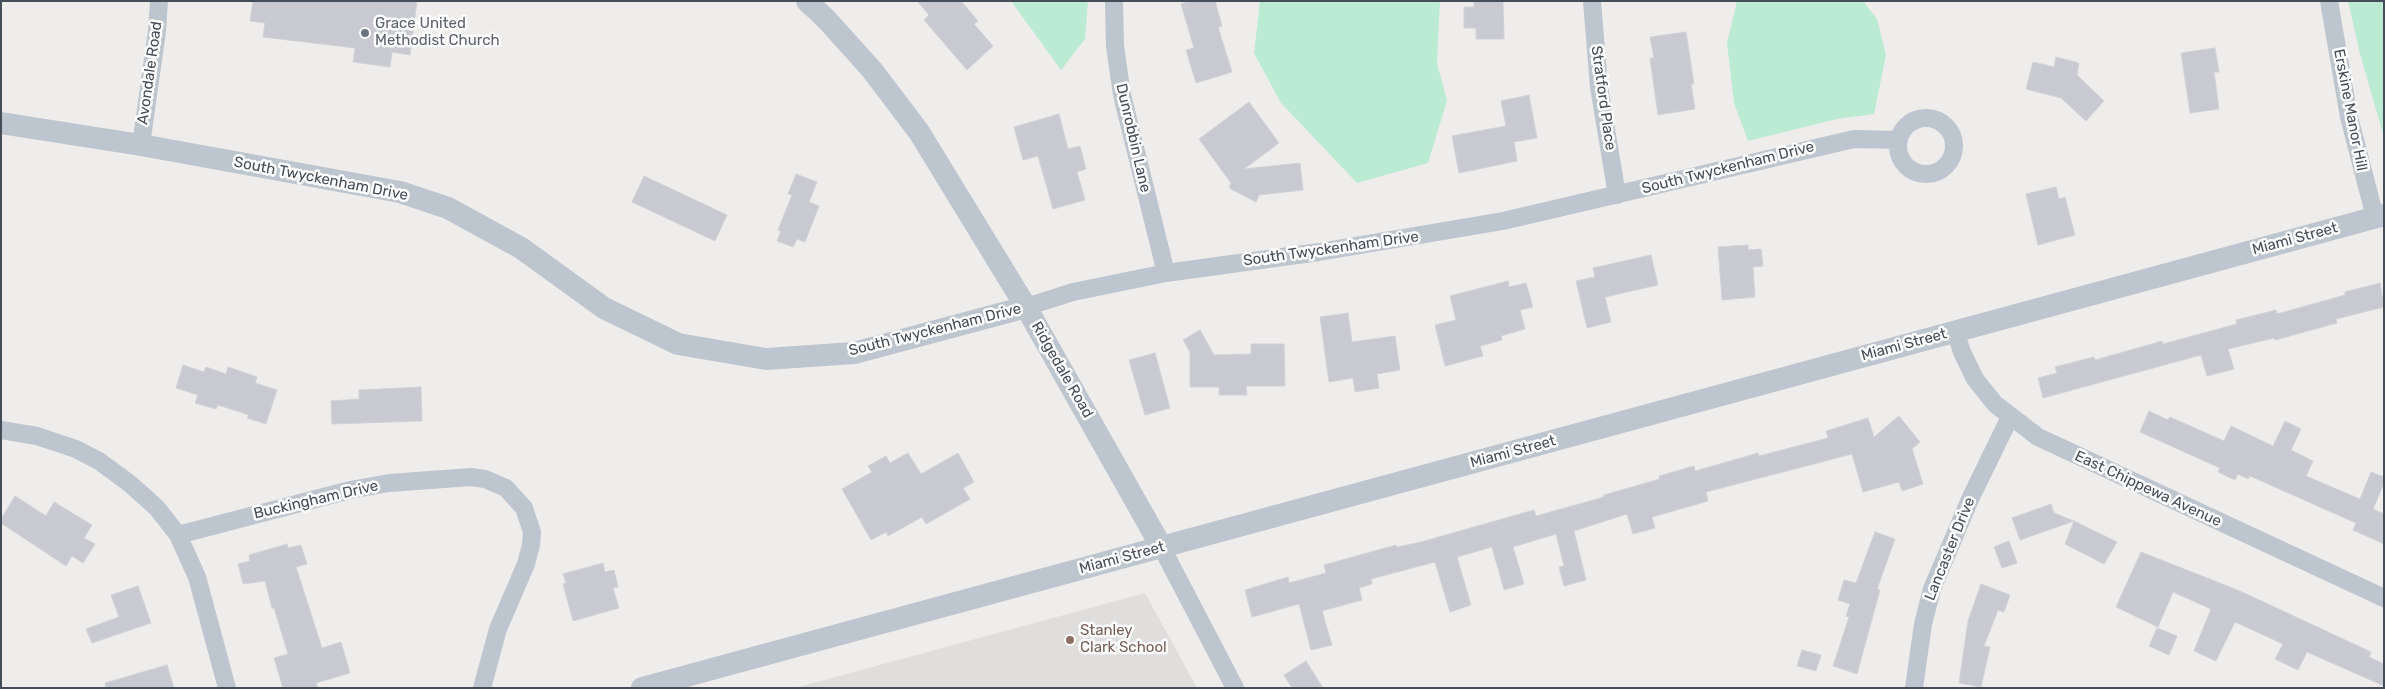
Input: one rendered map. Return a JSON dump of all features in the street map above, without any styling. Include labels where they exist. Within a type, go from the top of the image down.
[{"type":"street","name":"Avondale Road","points":[[140,145],[158,31],[159,1]]},
{"type":"street","name":"Ridgedale Road","points":[[807,1],[827,20],[872,70],[919,132],[1026,307],[1162,548],[1235,688]]},
{"type":"street","name":"Dunrobbin Lane","points":[[1114,1],[1114,46],[1122,95],[1166,273]]},
{"type":"street","name":"Stratford Place","points":[[1592,1],[1598,87],[1617,195]]},
{"type":"street","name":"Erskine Manor Hill","points":[[2329,1],[2349,117],[2379,216]]},
{"type":"street","name":"South Twyckenham Drive","points":[[1,123],[140,145],[400,192],[448,208],[521,248],[604,308],[678,344],[766,359],[854,353],[1026,307],[1073,292],[1166,273],[1410,238],[1503,221],[1854,139],[1899,140]]},
{"type":"street","name":"Miami Street","points":[[642,688],[2379,216]]},
{"type":"street","name":"East Chippewa Avenue","points":[[1955,332],[1975,379],[1995,404],[2038,437],[2072,455],[2384,598]]},
{"type":"street","name":"Lancaster Drive","points":[[1914,688],[1923,624],[1932,589],[1971,497],[2010,417]]},
{"type":"street","points":[[1,430],[59,442],[99,461],[129,483],[157,508],[178,535],[197,577],[227,688]]},
{"type":"street","name":"Buckingham Drive","points":[[178,535],[350,490],[389,483],[471,476],[495,482],[517,497],[530,522],[532,539],[526,564],[498,630],[482,688]]},
{"type":"shaded area","name":"Stanley Clark School","points":[[1145,593],[1197,688],[795,688]]},
{"type":"green space","points":[[1011,1],[1088,1],[1085,39],[1061,70]]},
{"type":"green space","points":[[1260,1],[1440,1],[1437,63],[1447,101],[1428,163],[1357,183],[1281,103],[1254,53]]},
{"type":"green space","points":[[1737,1],[1863,1],[1877,19],[1886,55],[1874,114],[1837,119],[1748,141],[1734,103],[1727,43]]},
{"type":"green space","points":[[2348,1],[2384,1],[2384,137],[2360,54]]},
{"type":"building","name":"Grace United Methodist Church","points":[[253,1],[417,1],[410,55],[392,52],[390,67],[353,62],[355,48],[263,37],[265,23],[250,21]]},
{"type":"building","points":[[917,1],[961,1],[978,21],[974,24],[993,46],[967,70],[924,20],[929,15]]},
{"type":"building","points":[[1190,1],[1215,1],[1222,26],[1218,27],[1232,72],[1196,83],[1186,50],[1194,48],[1181,4]]},
{"type":"building","points":[[1474,1],[1503,1],[1504,39],[1476,39],[1476,28],[1464,28],[1464,7],[1474,7]]},
{"type":"building","points":[[1686,32],[1694,84],[1691,84],[1695,109],[1658,115],[1650,58],[1654,58],[1650,37]]},
{"type":"building","points":[[2215,48],[2219,72],[2214,72],[2219,109],[2190,113],[2181,53]]},
{"type":"building","points":[[2056,57],[2079,63],[2077,75],[2104,101],[2086,121],[2061,98],[2026,89],[2033,62],[2054,67]]},
{"type":"building","points":[[1529,95],[1537,138],[1514,142],[1517,161],[1459,173],[1452,136],[1506,126],[1501,101]]},
{"type":"building","points":[[1249,102],[1279,143],[1244,169],[1300,163],[1303,190],[1259,195],[1256,202],[1229,188],[1231,183],[1199,139]]},
{"type":"building","points":[[1059,114],[1068,149],[1080,146],[1086,169],[1077,172],[1085,200],[1053,209],[1038,156],[1023,160],[1014,127]]},
{"type":"building","points":[[796,174],[817,182],[809,202],[819,206],[805,242],[797,239],[793,247],[777,241],[781,231],[778,230],[792,195],[788,194]]},
{"type":"building","points":[[644,176],[727,215],[715,241],[632,202]]},
{"type":"building","points":[[2056,187],[2059,199],[2065,197],[2075,235],[2038,245],[2026,194]]},
{"type":"building","points":[[1748,245],[1748,250],[1761,249],[1763,266],[1753,267],[1755,297],[1722,300],[1718,247]]},
{"type":"building","points":[[1651,255],[1658,285],[1605,297],[1611,322],[1587,328],[1576,281],[1595,277],[1593,268]]},
{"type":"building","points":[[1508,281],[1509,287],[1526,283],[1533,307],[1520,310],[1525,329],[1501,336],[1502,340],[1480,346],[1483,356],[1445,366],[1435,325],[1456,320],[1450,296]]},
{"type":"building","points":[[2380,283],[2384,307],[2336,319],[2337,323],[2275,340],[2274,338],[2228,349],[2234,369],[2207,376],[2201,355],[2043,398],[2038,378],[2057,373],[2055,367],[2094,357],[2095,360],[2162,341],[2163,344],[2237,324],[2236,320],[2276,310],[2277,314]]},
{"type":"building","points":[[1348,313],[1352,342],[1395,336],[1400,370],[1377,374],[1379,388],[1355,392],[1353,378],[1329,382],[1320,317]]},
{"type":"building","points":[[1200,330],[1214,355],[1251,354],[1251,344],[1284,344],[1285,386],[1246,386],[1247,395],[1219,395],[1219,387],[1190,387],[1190,352],[1183,340]]},
{"type":"building","points":[[1155,353],[1170,408],[1145,415],[1129,360]]},
{"type":"building","points":[[183,365],[204,372],[206,367],[226,374],[228,367],[257,377],[255,383],[277,390],[266,424],[247,418],[249,415],[218,405],[216,409],[195,403],[198,395],[176,388]]},
{"type":"building","points":[[421,387],[422,421],[332,424],[331,401],[359,399],[359,390]]},
{"type":"building","points":[[2149,411],[2168,420],[2170,417],[2224,441],[2231,426],[2273,446],[2285,421],[2301,429],[2291,450],[2313,461],[2306,476],[2360,499],[2371,472],[2384,477],[2384,483],[2373,509],[2384,514],[2384,544],[2353,530],[2356,523],[2250,476],[2248,479],[2238,474],[2235,480],[2218,472],[2220,468],[2140,432]]},
{"type":"building","points":[[1899,416],[1920,442],[1912,449],[1923,484],[1902,491],[1899,482],[1863,492],[1852,454],[1706,492],[1708,501],[1652,517],[1655,528],[1633,534],[1627,514],[1574,531],[1586,580],[1564,586],[1559,567],[1564,566],[1556,534],[1513,547],[1524,584],[1504,590],[1492,547],[1457,557],[1471,605],[1450,612],[1435,562],[1371,579],[1372,584],[1359,588],[1362,600],[1322,611],[1332,645],[1311,650],[1299,604],[1252,617],[1245,590],[1288,577],[1289,583],[1326,573],[1324,565],[1396,545],[1397,547],[1421,542],[1534,510],[1536,516],[1604,497],[1604,495],[1660,479],[1659,476],[1694,466],[1695,471],[1758,453],[1759,456],[1828,438],[1826,431],[1868,418],[1874,437]]},
{"type":"building","points":[[908,453],[921,474],[958,453],[974,482],[963,488],[970,499],[926,524],[922,517],[888,536],[886,532],[871,540],[842,489],[872,472],[868,466],[886,456],[890,463]]},
{"type":"building","points":[[15,496],[46,516],[54,502],[92,525],[84,538],[95,544],[83,563],[72,556],[66,566],[1,523],[1,519]]},
{"type":"building","points":[[2051,504],[2054,513],[2074,521],[2020,540],[2012,518]]},
{"type":"building","points":[[2074,521],[2117,542],[2104,564],[2065,544]]},
{"type":"building","points":[[1875,532],[1895,539],[1877,589],[1880,590],[1857,674],[1833,666],[1849,617],[1846,616],[1850,604],[1838,600],[1844,580],[1856,583]]},
{"type":"building","points":[[2009,541],[2017,563],[2002,568],[1994,547]]},
{"type":"building","points":[[287,544],[288,548],[301,545],[307,564],[296,567],[322,648],[341,642],[350,673],[316,683],[318,688],[283,688],[274,658],[288,654],[265,581],[243,584],[238,564],[250,561],[249,555]]},
{"type":"building","points":[[2141,552],[2240,591],[2371,652],[2369,657],[2384,664],[2384,686],[2307,652],[2298,670],[2275,659],[2283,644],[2235,622],[2216,661],[2194,651],[2211,609],[2173,592],[2158,627],[2116,607]]},
{"type":"building","points":[[603,563],[605,572],[614,570],[618,587],[613,588],[619,608],[573,621],[563,584],[566,583],[563,574]]},
{"type":"building","points":[[1981,584],[2010,595],[2004,612],[1998,610],[1984,646],[1990,647],[1981,687],[1959,683],[1968,621]]},
{"type":"building","points":[[138,586],[151,623],[92,643],[86,629],[119,617],[111,595]]},
{"type":"building","points":[[2157,628],[2177,636],[2169,655],[2149,646]]},
{"type":"building","points":[[1802,650],[1821,655],[1816,671],[1797,666]]},
{"type":"building","points":[[1306,661],[1323,688],[1292,688],[1284,675]]},
{"type":"building","points":[[167,665],[174,688],[106,688],[105,683]]},
{"type":"place","name":"Grace United Methodist Church","points":[[365,33]]},
{"type":"place","name":"Stanley Clark School","points":[[1070,640]]}]
